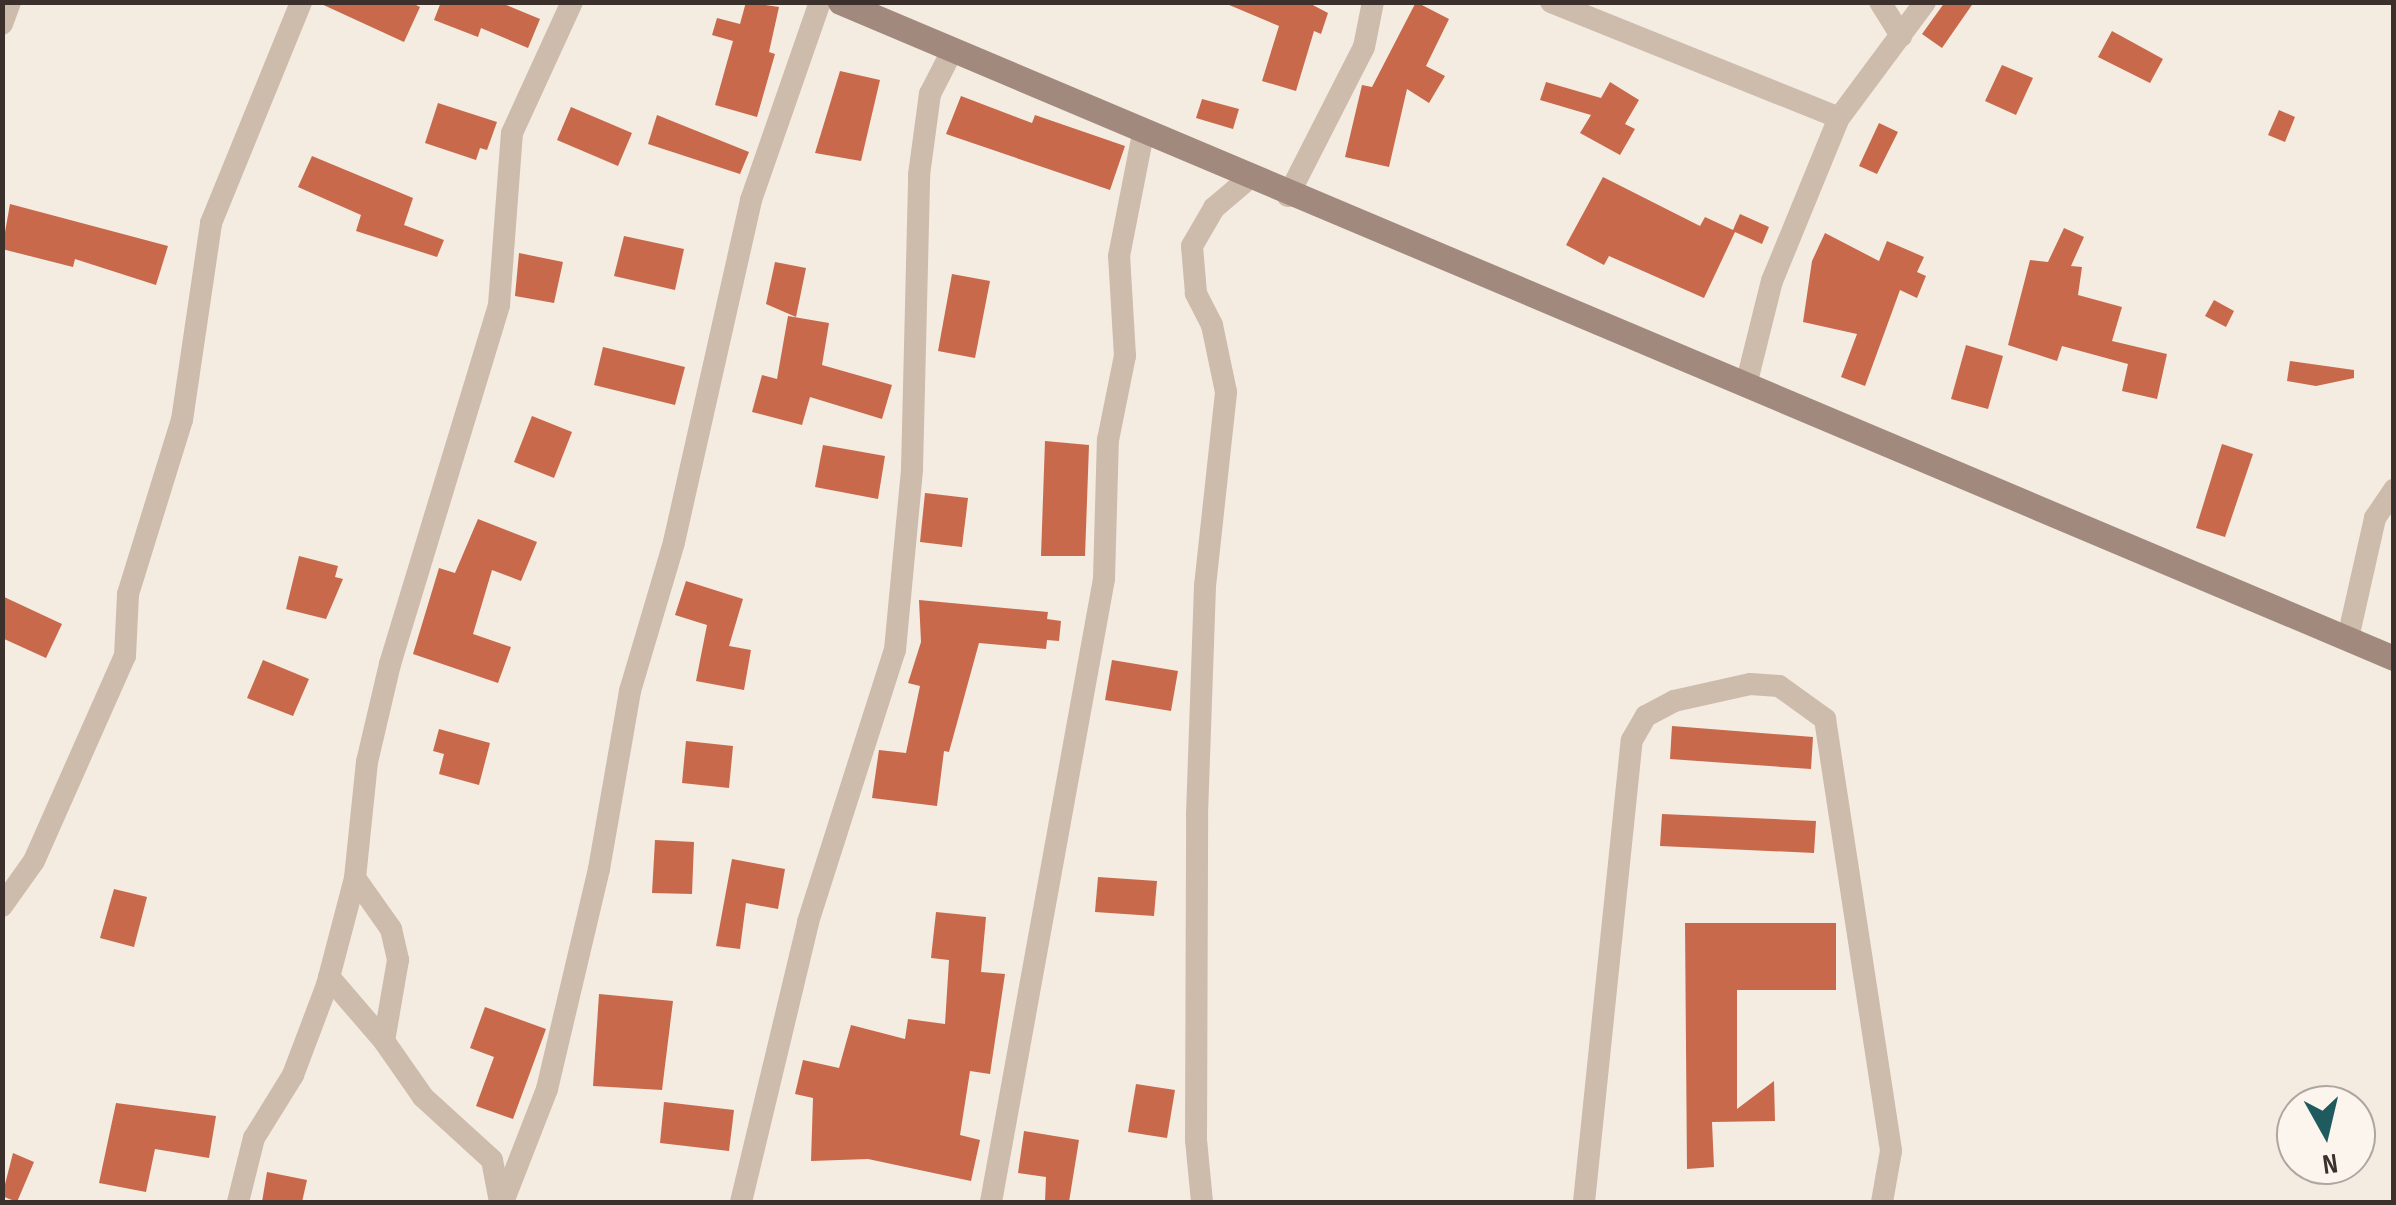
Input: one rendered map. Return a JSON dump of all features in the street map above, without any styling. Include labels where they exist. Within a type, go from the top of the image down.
[{"type":"street","points":[[2,24],[10,2]]},
{"type":"street","points":[[2,906],[34,860],[124,656],[128,594],[182,420],[212,223],[301,2]]},
{"type":"street","points":[[238,1202],[254,1138],[294,1075],[328,977],[355,878],[367,762],[390,664],[499,305],[512,132],[572,2]]},
{"type":"street","points":[[501,1202],[552,1070],[599,869],[630,691],[674,542],[751,200],[820,2]]},
{"type":"street","points":[[840,2],[1247,180],[2394,658]]},
{"type":"street","points":[[1288,196],[1364,47],[1373,2]]},
{"type":"street","points":[[1551,2],[1839,118]]},
{"type":"street","points":[[1880,2],[1901,36]]},
{"type":"street","points":[[1746,385],[1772,281],[1839,118],[1925,2]]},
{"type":"street","points":[[741,1202],[808,922],[895,650],[912,470],[919,175],[930,94],[952,51]]},
{"type":"street","points":[[991,1202],[1104,579],[1108,440],[1125,356],[1119,256],[1143,134]]},
{"type":"street","points":[[1202,1202],[1196,1140],[1196,815],[1205,586],[1226,392],[1212,325],[1196,293],[1192,246],[1214,208],[1247,180]]},
{"type":"street","points":[[2348,638],[2376,518],[2394,490]]},
{"type":"street","points":[[1584,1202],[1632,740],[1646,716],[1674,701],[1750,684],[1778,686],[1825,719],[1891,1151],[1882,1202]]},
{"type":"street","points":[[355,878],[391,930],[398,960],[384,1041]]},
{"type":"street","points":[[328,977],[384,1041],[423,1097],[492,1160],[501,1202]]},
{"type":"building","points":[[317,2],[410,2],[420,7],[404,42]]},
{"type":"building","points":[[441,2],[499,2],[540,19],[528,48],[481,28],[478,37],[434,20]]},
{"type":"building","points":[[746,2],[779,7],[769,52],[775,54],[757,117],[715,105],[733,41],[712,35],[717,18],[740,24]]},
{"type":"building","points":[[1222,2],[1307,2],[1328,13],[1321,34],[1314,31],[1296,91],[1262,81],[1279,26]]},
{"type":"building","points":[[1416,2],[1449,19],[1426,66],[1445,76],[1429,103],[1407,89],[1389,167],[1345,157],[1362,85],[1372,87]]},
{"type":"building","points":[[1945,2],[1974,2],[1942,48],[1922,34]]},
{"type":"building","points":[[2112,31],[2163,59],[2150,83],[2098,57]]},
{"type":"building","points":[[2002,65],[2033,78],[2016,115],[1985,101]]},
{"type":"building","points":[[840,71],[880,80],[861,161],[815,153]]},
{"type":"building","points":[[1546,82],[1601,98],[1610,82],[1639,100],[1625,124],[1635,129],[1620,155],[1580,133],[1591,115],[1540,100]]},
{"type":"building","points":[[961,96],[1032,123],[1035,115],[1125,146],[1110,190],[946,134]]},
{"type":"building","points":[[1202,99],[1239,109],[1233,129],[1196,118]]},
{"type":"building","points":[[438,103],[497,122],[487,150],[480,148],[476,160],[425,143]]},
{"type":"building","points":[[571,107],[632,133],[618,166],[557,140]]},
{"type":"building","points":[[2279,110],[2295,117],[2285,142],[2268,135]]},
{"type":"building","points":[[657,115],[749,152],[740,174],[648,144]]},
{"type":"building","points":[[1879,123],[1898,132],[1877,174],[1859,166]]},
{"type":"building","points":[[312,156],[413,198],[404,225],[444,240],[437,257],[356,231],[361,215],[298,187]]},
{"type":"building","points":[[1603,177],[1700,226],[1705,217],[1733,230],[1740,214],[1769,227],[1762,244],[1735,232],[1704,298],[1609,256],[1604,265],[1566,245]]},
{"type":"building","points":[[10,204],[168,246],[156,285],[75,259],[73,267],[2,249]]},
{"type":"building","points":[[2064,228],[2084,237],[2071,266],[2082,267],[2078,295],[2122,307],[2112,341],[2167,354],[2157,399],[2122,391],[2128,364],[2062,346],[2057,361],[2008,345],[2030,260],[2048,262]]},
{"type":"building","points":[[1825,233],[1879,261],[1887,241],[1924,257],[1917,272],[1926,276],[1917,298],[1900,290],[1865,386],[1841,377],[1857,334],[1803,322],[1812,261]]},
{"type":"building","points":[[624,236],[684,249],[675,290],[614,276]]},
{"type":"building","points":[[519,253],[563,262],[554,303],[515,296]]},
{"type":"building","points":[[775,262],[806,268],[796,317],[766,304]]},
{"type":"building","points":[[952,274],[990,281],[975,358],[938,351]]},
{"type":"building","points":[[2214,300],[2234,311],[2226,327],[2205,316]]},
{"type":"building","points":[[788,316],[829,323],[822,365],[892,385],[882,419],[810,397],[802,425],[752,412],[762,375],[777,379]]},
{"type":"building","points":[[1966,345],[2003,356],[1988,409],[1951,399]]},
{"type":"building","points":[[603,347],[685,367],[675,405],[594,385]]},
{"type":"building","points":[[2290,361],[2354,370],[2354,378],[2316,386],[2287,381]]},
{"type":"building","points":[[532,416],[572,432],[554,478],[514,462]]},
{"type":"building","points":[[1045,441],[1089,445],[1085,556],[1041,556]]},
{"type":"building","points":[[2222,444],[2253,454],[2225,537],[2196,528]]},
{"type":"building","points":[[823,445],[885,456],[878,499],[815,487]]},
{"type":"building","points":[[925,493],[968,498],[962,547],[920,542]]},
{"type":"building","points":[[478,519],[537,542],[521,581],[492,570],[473,634],[511,647],[498,683],[413,654],[439,568],[455,573]]},
{"type":"building","points":[[299,556],[338,566],[335,577],[343,579],[326,619],[286,609]]},
{"type":"building","points":[[686,581],[743,599],[729,646],[751,650],[744,690],[696,681],[707,625],[675,615]]},
{"type":"building","points":[[2,596],[62,624],[46,658],[2,638]]},
{"type":"building","points":[[919,600],[1048,612],[1047,619],[1061,621],[1059,641],[1047,640],[1046,649],[979,643],[949,752],[944,751],[937,806],[872,798],[879,750],[906,753],[920,686],[908,683],[921,642]]},
{"type":"building","points":[[263,660],[309,679],[293,716],[247,698]]},
{"type":"building","points":[[1112,660],[1178,671],[1171,711],[1105,700]]},
{"type":"building","points":[[1672,726],[1813,737],[1811,769],[1670,759]]},
{"type":"building","points":[[439,729],[490,743],[479,785],[439,774],[444,754],[433,751]]},
{"type":"building","points":[[686,741],[733,746],[729,788],[682,783]]},
{"type":"building","points":[[1662,814],[1816,821],[1814,853],[1660,846]]},
{"type":"building","points":[[655,840],[694,842],[692,894],[652,893]]},
{"type":"building","points":[[732,859],[785,869],[778,909],[746,903],[740,949],[716,946]]},
{"type":"building","points":[[1098,877],[1157,881],[1154,916],[1095,912]]},
{"type":"building","points":[[114,889],[147,897],[134,947],[100,938]]},
{"type":"building","points":[[936,912],[986,917],[981,972],[1005,974],[990,1074],[970,1071],[960,1135],[980,1140],[971,1181],[868,1159],[811,1161],[813,1098],[795,1094],[803,1060],[839,1068],[851,1025],[905,1039],[908,1019],[945,1024],[949,960],[931,958]]},
{"type":"building","points":[[1685,923],[1836,923],[1836,990],[1737,990],[1737,1109],[1774,1081],[1775,1121],[1712,1122],[1714,1167],[1687,1169]]},
{"type":"building","points":[[599,994],[673,1001],[662,1090],[593,1086]]},
{"type":"building","points":[[485,1007],[546,1029],[513,1119],[476,1106],[494,1057],[470,1048]]},
{"type":"building","points":[[1136,1084],[1175,1090],[1167,1138],[1128,1132]]},
{"type":"building","points":[[664,1102],[734,1110],[729,1151],[660,1143]]},
{"type":"building","points":[[116,1103],[216,1116],[209,1158],[155,1149],[146,1192],[99,1183]]},
{"type":"building","points":[[1024,1131],[1079,1140],[1069,1202],[1045,1202],[1046,1177],[1018,1173]]},
{"type":"building","points":[[13,1153],[34,1162],[17,1202],[2,1196]]},
{"type":"building","points":[[267,1172],[307,1180],[302,1202],[262,1202]]}]
